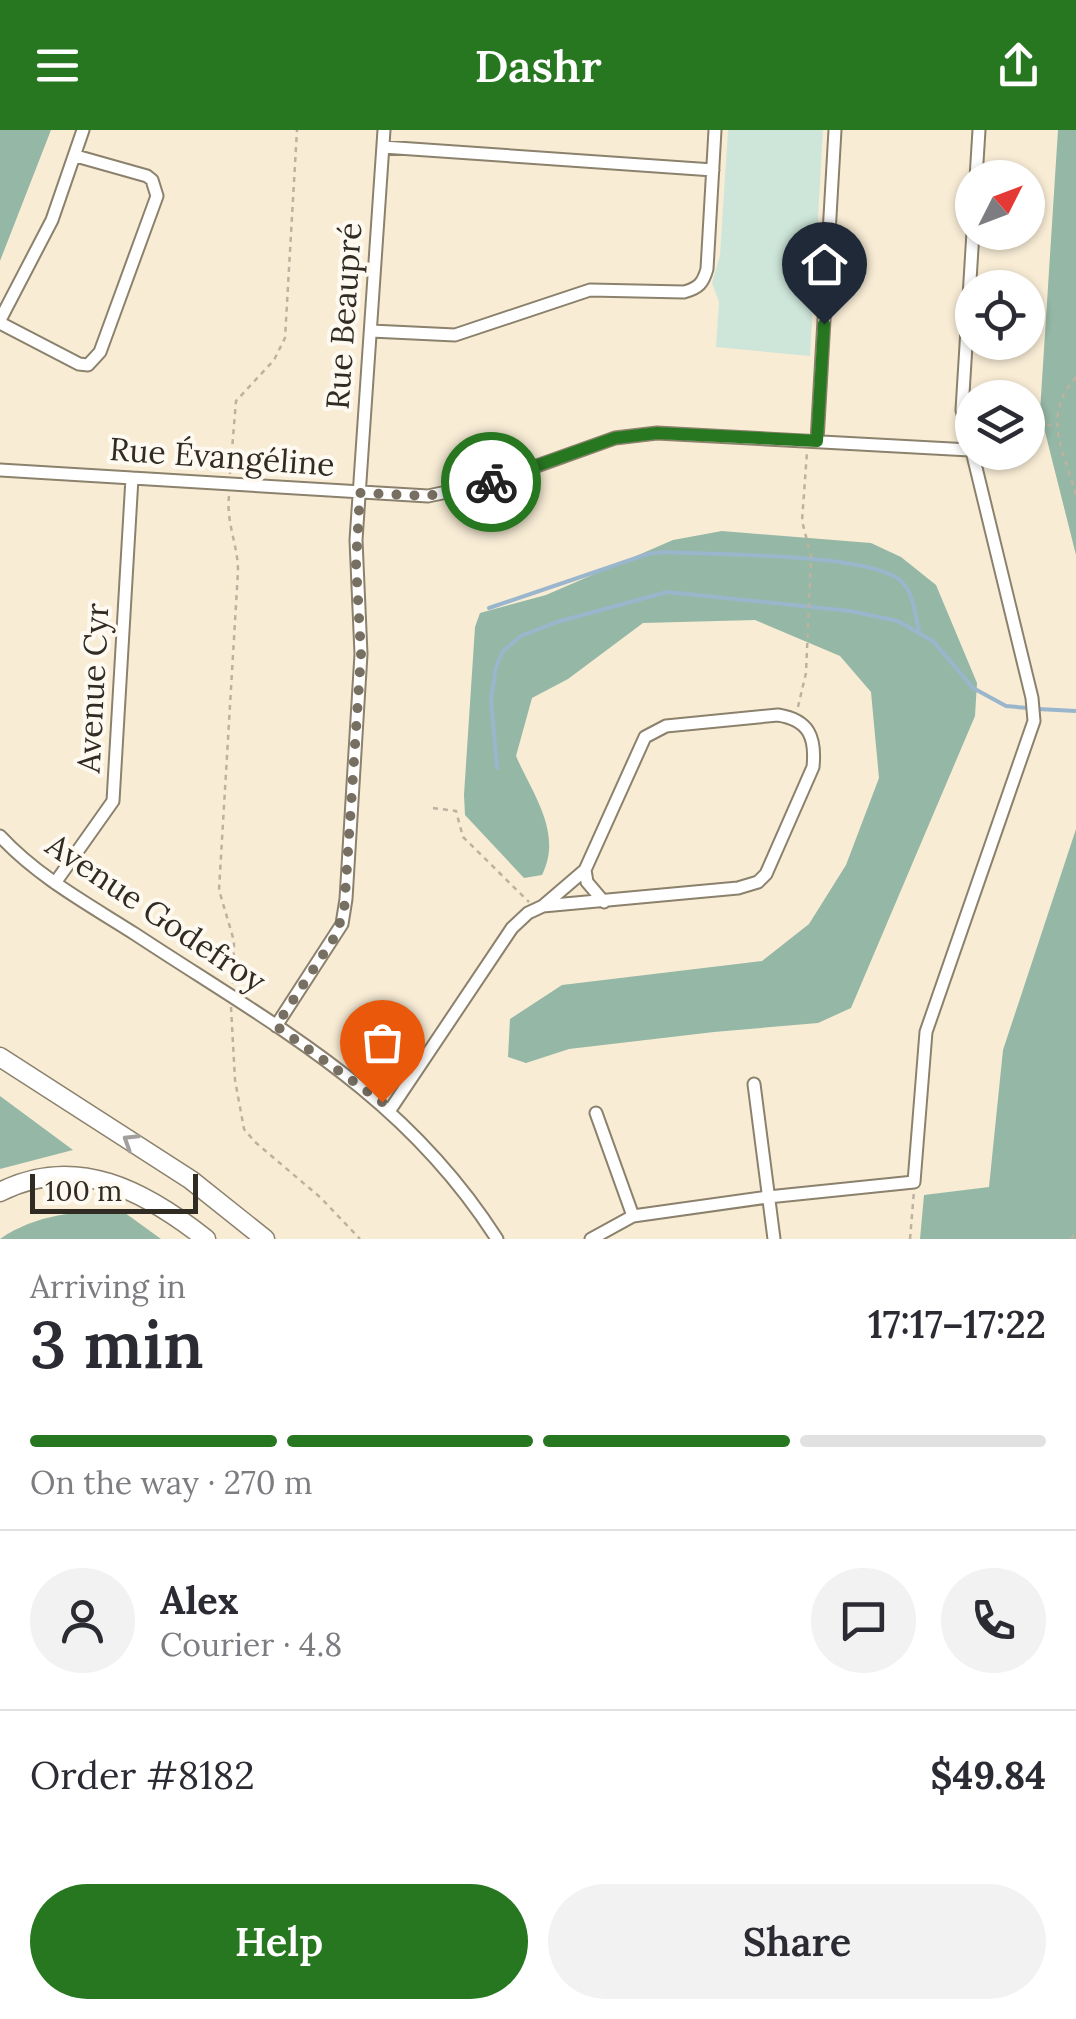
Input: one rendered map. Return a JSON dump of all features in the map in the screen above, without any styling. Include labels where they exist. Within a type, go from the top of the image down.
[{"type":"highway","points":[[0,1057],[205,1190],[266,1239]]},
{"type":"highway","points":[[0,1192],[51,1176],[104,1180],[144,1195],[206,1239]]},
{"type":"street","points":[[76,156],[147,176],[157,196],[100,352],[88,364],[79,364],[0,322],[43,238],[76,156],[82,130]]},
{"type":"street","name":"Rue Beaupré","points":[[276,1026],[334,938],[344,912],[361,654],[356,563],[384,130]]},
{"type":"street","points":[[371,332],[456,336],[590,290],[696,289],[707,268],[716,130]]},
{"type":"street","points":[[812,441],[835,130]]},
{"type":"street","points":[[977,160],[979,130]]},
{"type":"street","points":[[382,147],[713,170]]},
{"type":"street","points":[[963,380],[972,250]]},
{"type":"street","name":"Rue Évangéline","points":[[0,470],[446,495],[615,438],[657,433],[955,449]]},
{"type":"street","points":[[591,1239],[633,1216],[914,1182],[926,1032],[1034,721],[1032,698],[975,470]]},
{"type":"street","name":"Avenue Cyr","points":[[55,882],[114,801],[132,478]]},
{"type":"street","points":[[390,1110],[512,928],[585,870],[638,747],[654,730],[778,715],[795,718],[810,734],[815,749],[813,767],[766,874],[758,882],[738,888],[543,906]]},
{"type":"street","name":"Avenue Godefroy","points":[[0,836],[55,882],[342,1071],[390,1110],[449,1172],[497,1239]]},
{"type":"street","points":[[585,870],[587,882],[604,902]]},
{"type":"street","points":[[754,1084],[774,1239]]},
{"type":"street","points":[[596,1112],[633,1216]]},
{"type":"path","points":[[230,472],[236,401],[274,360],[284,338],[297,130]]},
{"type":"path","points":[[1076,377],[1059,399],[1057,422],[1061,452],[1076,496]]},
{"type":"path","points":[[1045,426],[1057,422]]},
{"type":"path","points":[[795,718],[806,673],[811,556],[802,521],[812,441]]},
{"type":"path","points":[[229,498],[228,519],[238,571],[219,890],[234,946],[233,988]]},
{"type":"path","points":[[433,808],[456,811],[463,837],[527,898]]},
{"type":"path","points":[[231,1008],[236,1093],[244,1129],[360,1239]]},
{"type":"path","points":[[910,1239],[915,1200]]},
{"type":"path","points":[[1071,1239],[1076,1232]]},
{"type":"green space","points":[[0,130],[51,130],[0,261]]},
{"type":"green space","points":[[728,130],[823,130],[810,356],[716,347],[719,302],[712,283],[720,255]]},
{"type":"green space","points":[[1058,130],[1076,130],[1076,555],[1045,432],[1045,334]]},
{"type":"green space","points":[[722,531],[871,543],[901,557],[936,585],[977,683],[975,716],[851,1008],[818,1023],[569,1049],[526,1063],[508,1057],[510,1019],[562,985],[762,961],[809,924],[846,865],[879,778],[871,692],[840,656],[755,620],[643,623],[568,679],[532,698],[516,756],[547,829],[548,859],[542,875],[524,878],[465,815],[475,627],[480,613],[546,595],[673,540]]},
{"type":"green space","points":[[1076,829],[1076,1239],[920,1239],[924,1195],[989,1187],[1003,1050]]},
{"type":"green space","points":[[0,1096],[73,1150],[0,1169]]},
{"type":"green space","points":[[121,1210],[161,1239],[0,1239],[43,1219]]},
{"type":"waterway","points":[[489,608],[648,554],[752,555],[826,560],[884,572],[901,581],[909,592],[919,631]]},
{"type":"waterway","points":[[497,768],[491,700],[503,651],[521,636],[557,622],[667,592],[850,611],[898,621],[934,642],[973,688],[1006,706],[1028,708]]},
{"type":"waterway","points":[[1038,709],[1076,711]]},
{"type":"way so far","points":[[382,1102],[276,1026],[334,938],[344,912],[361,654],[356,563],[360,493],[446,495],[491,482]]},
{"type":"route","points":[[491,482],[615,438],[657,433],[817,441],[824,324]]}]
